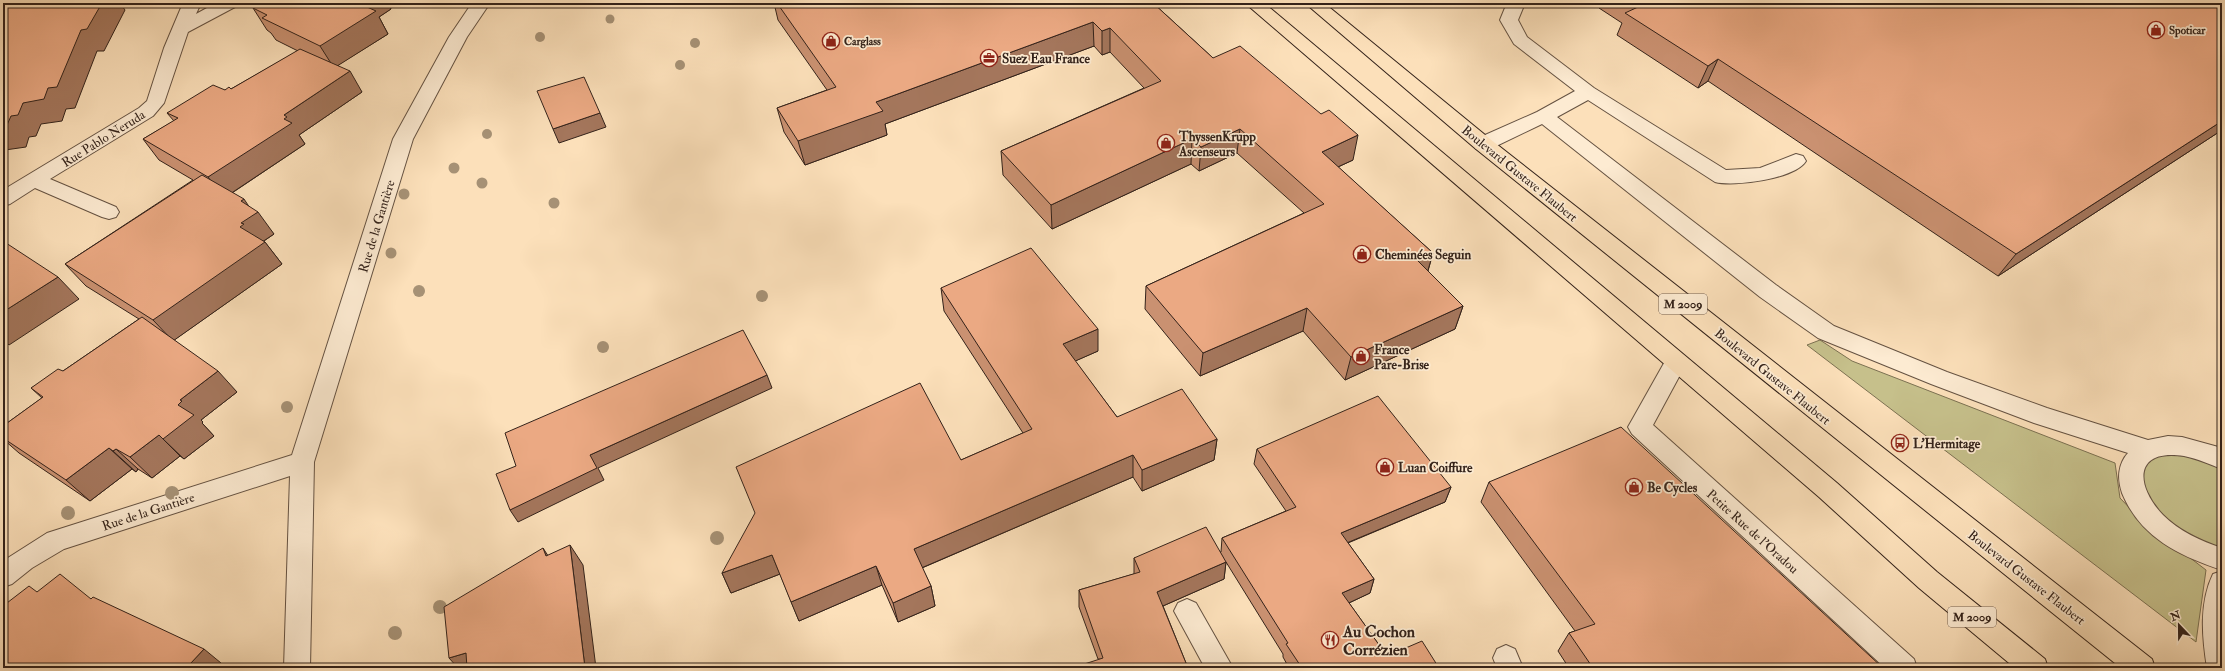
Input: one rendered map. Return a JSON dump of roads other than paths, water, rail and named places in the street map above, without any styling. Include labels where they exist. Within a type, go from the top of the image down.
[{"type":"main road","name":"M 2009","points":[[1254,3],[1828,490],[1928,580],[2035,668]]},
{"type":"main road","name":"Boulevard Gustave Flaubert","points":[[1314,3],[1483,144],[2142,668]]},
{"type":"street","name":"Rue Pablo Neruda","points":[[3,199],[146,112],[155,103],[181,29],[192,3]]},
{"type":"street","points":[[181,29],[229,3]]},
{"type":"street","name":"Rue de la Gantière","points":[[297,668],[302,462],[403,139],[458,37],[481,3]]},
{"type":"street","points":[[1516,3],[1509,20],[1520,40],[1588,92],[1722,177],[1740,178],[1772,172],[1796,161]]},
{"type":"street","points":[[1483,144],[1544,116],[1588,92]]},
{"type":"street","points":[[1544,116],[1768,291],[1826,332],[1939,378],[2042,416],[2147,449],[2171,445],[2196,449],[2222,449]]},
{"type":"street","points":[[34,180],[109,212]]},
{"type":"street","name":"Petite Rue de l'Oradou","points":[[1676,362],[1640,427],[1904,668]]},
{"type":"street","points":[[2147,449],[2134,460],[2130,477],[2134,494],[2145,511],[2164,531],[2188,546],[2222,559]]},
{"type":"street","points":[[2196,449],[2222,458]]},
{"type":"street","name":"Rue de la Gantière","points":[[3,576],[23,560],[56,541],[302,462]]},
{"type":"street","points":[[2220,668],[2214,635],[2216,608],[2222,582]]},
{"type":"street","points":[[1187,611],[1220,668]]},
{"type":"place","name":"Spoticar","points":[[2156,30]]},
{"type":"place","name":"Carglass","points":[[831,41]]},
{"type":"place","name":"Suez Eau France","points":[[989,58]]},
{"type":"place","name":"ThyssenKrupp Ascenseurs","points":[[1166,143]]},
{"type":"place","name":"Cheminées Seguin","points":[[1362,254]]},
{"type":"place","name":"France Pare-Brise","points":[[1361,356]]},
{"type":"place","name":"L'Hermitage","points":[[1900,443]]},
{"type":"place","name":"Luan Coiffure","points":[[1385,467]]},
{"type":"place","name":"Be Cycles","points":[[1634,487]]},
{"type":"place","name":"Au Cochon Corrézien","points":[[1330,640]]}]
